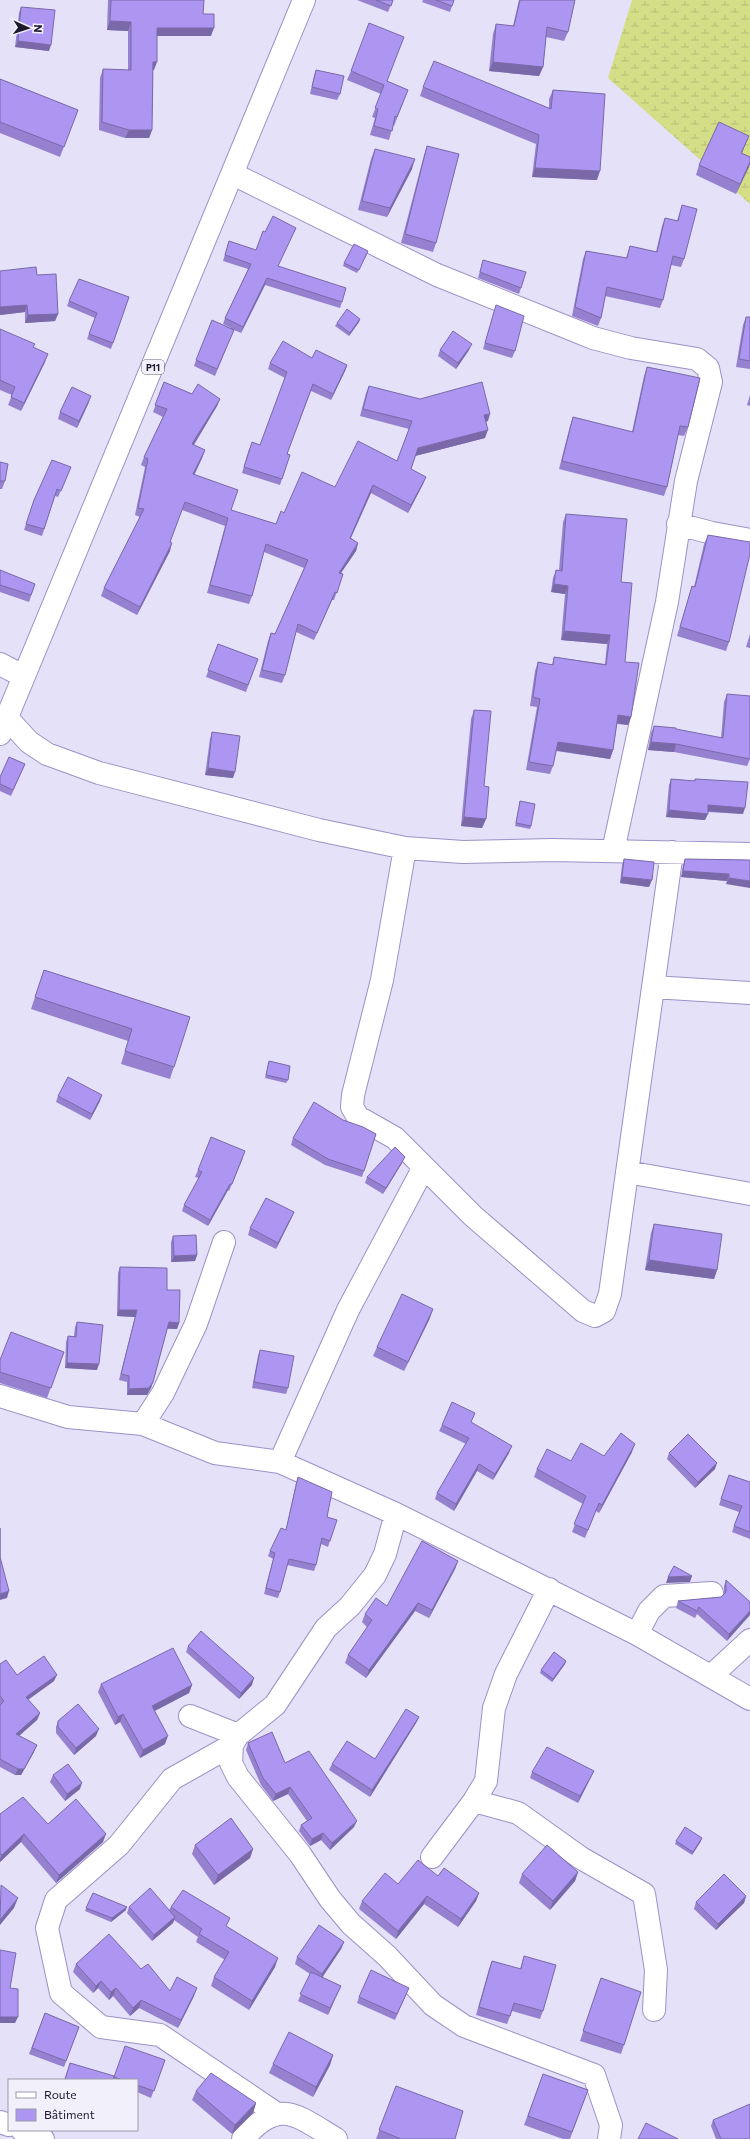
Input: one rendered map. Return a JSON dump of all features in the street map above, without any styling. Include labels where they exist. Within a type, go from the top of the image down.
[{"type":"street","name":"P11","points":[[3,726],[304,0]]},
{"type":"street","points":[[233,174],[437,275],[587,336],[631,348],[697,359],[708,368],[711,382],[686,481],[678,524],[667,602],[613,851]]},
{"type":"street","points":[[678,524],[750,540]]},
{"type":"street","points":[[0,664],[23,676]]},
{"type":"street","points":[[3,726],[47,754],[99,772],[319,830],[405,848],[463,852],[552,850],[750,854]]},
{"type":"street","points":[[405,848],[382,980],[353,1095],[352,1107],[358,1117],[395,1138],[473,1216],[583,1311],[595,1316],[604,1311],[610,1294],[672,852]]},
{"type":"street","points":[[653,987],[750,993]]},
{"type":"street","points":[[280,1462],[348,1310],[424,1166]]},
{"type":"street","points":[[627,1172],[750,1194]]},
{"type":"street","points":[[143,1424],[163,1393],[196,1324],[224,1242]]},
{"type":"street","points":[[0,1396],[68,1417],[143,1424],[215,1453],[280,1462],[396,1514],[549,1589],[712,1675],[750,1699]]},
{"type":"street","points":[[277,2114],[160,2035],[101,2027],[62,1993],[48,1928],[56,1900],[119,1845],[172,1779],[235,1740],[275,1705],[326,1628],[350,1606],[375,1575],[385,1554],[396,1514]]},
{"type":"street","points":[[432,1857],[474,1801],[486,1781],[494,1708],[520,1646],[549,1589]]},
{"type":"street","points":[[636,1634],[649,1611],[664,1596],[712,1593]]},
{"type":"street","points":[[712,1675],[750,1640]]},
{"type":"street","points":[[190,1716],[235,1740]]},
{"type":"street","points":[[235,1740],[231,1763],[238,1777],[300,1854],[330,1899],[350,1924],[387,1956],[433,2005],[464,2026],[594,2075],[612,2124],[610,2139]]},
{"type":"street","points":[[474,1801],[518,1813],[581,1858],[644,1894],[656,1970],[654,2010]]},
{"type":"street","points":[[243,2139],[264,2118],[277,2114],[290,2114],[336,2139]]},
{"type":"street","points":[[24,2131],[43,2139]]},
{"type":"green space","points":[[632,0],[750,0],[750,204],[608,78]]},
{"type":"building","points":[[111,0],[204,0],[203,14],[214,14],[214,28],[157,28],[157,62],[153,62],[152,130],[129,130],[102,122],[103,69],[131,70],[131,22],[110,21]]},
{"type":"building","points":[[376,0],[393,0],[391,6]]},
{"type":"building","points":[[436,0],[454,0],[452,6]]},
{"type":"building","points":[[520,0],[575,0],[568,32],[547,27],[543,67],[493,62],[496,24],[514,26]]},
{"type":"building","points":[[21,7],[55,10],[51,45],[18,41]]},
{"type":"building","points":[[369,23],[404,37],[387,81],[408,90],[397,117],[395,116],[392,131],[374,126],[378,109],[375,108],[384,85],[351,71]]},
{"type":"building","points":[[434,61],[551,109],[553,90],[605,94],[600,171],[535,168],[539,135],[423,87]]},
{"type":"building","points":[[316,70],[344,76],[340,94],[312,87]]},
{"type":"building","points":[[0,79],[78,110],[64,147],[0,122]]},
{"type":"building","points":[[719,122],[749,136],[741,153],[750,157],[750,162],[740,184],[699,165]]},
{"type":"building","points":[[427,146],[459,154],[436,243],[405,234]]},
{"type":"building","points":[[375,149],[415,159],[390,208],[362,201]]},
{"type":"building","points":[[682,205],[697,209],[684,259],[673,256],[663,300],[607,287],[601,318],[575,307],[586,251],[627,258],[630,246],[657,252],[665,218],[678,221]]},
{"type":"building","points":[[273,216],[296,228],[278,266],[346,288],[342,302],[267,278],[243,327],[225,318],[251,264],[225,255],[229,241],[256,250],[263,231],[265,232]]},
{"type":"building","points":[[354,244],[368,251],[359,270],[344,263]]},
{"type":"building","points":[[483,260],[526,272],[521,288],[480,272]]},
{"type":"building","points":[[36,267],[37,275],[56,274],[58,314],[28,315],[27,305],[0,307],[0,271]]},
{"type":"building","points":[[79,279],[129,297],[113,343],[89,334],[97,313],[69,301]]},
{"type":"building","points":[[496,305],[524,316],[515,351],[485,343]]},
{"type":"building","points":[[347,309],[360,319],[350,333],[337,323]]},
{"type":"building","points":[[746,317],[750,317],[750,361],[739,359]]},
{"type":"building","points":[[212,320],[234,330],[217,369],[196,360]]},
{"type":"building","points":[[0,329],[35,344],[33,347],[48,354],[24,403],[11,397],[15,387],[0,380]]},
{"type":"building","points":[[453,331],[472,344],[458,363],[440,350]]},
{"type":"building","points":[[283,341],[312,358],[316,350],[347,365],[333,394],[313,384],[287,454],[290,455],[282,479],[244,467],[252,442],[260,445],[287,372],[270,363]]},
{"type":"building","points":[[647,367],[700,378],[688,427],[680,426],[667,487],[562,461],[573,417],[633,432]]},
{"type":"building","points":[[164,382],[192,394],[198,384],[220,399],[192,444],[205,450],[193,474],[238,490],[231,510],[276,524],[281,511],[284,513],[302,472],[335,487],[358,441],[397,461],[412,421],[363,409],[369,386],[420,399],[482,382],[490,414],[484,415],[488,430],[418,448],[411,469],[426,477],[411,505],[373,485],[350,538],[358,543],[339,573],[343,574],[337,593],[335,592],[317,633],[298,624],[285,675],[262,670],[271,633],[275,634],[308,560],[266,544],[252,596],[210,585],[228,518],[185,502],[170,542],[172,543],[140,607],[104,588],[144,509],[138,508],[148,459],[144,457],[167,409],[155,405]]},
{"type":"building","points":[[72,387],[91,396],[79,421],[60,412]]},
{"type":"building","points":[[52,460],[71,467],[61,491],[57,489],[44,529],[26,524],[34,500]]},
{"type":"building","points":[[0,462],[8,464],[5,481],[0,481]]},
{"type":"building","points":[[566,514],[627,519],[621,582],[632,583],[625,662],[639,663],[631,717],[618,715],[613,750],[558,742],[553,766],[529,762],[540,699],[533,697],[538,662],[553,665],[554,657],[606,665],[610,635],[564,631],[568,586],[554,584],[556,570],[562,571]]},
{"type":"building","points":[[708,535],[750,542],[750,554],[729,642],[680,627],[692,586],[695,587]]},
{"type":"building","points":[[0,570],[35,584],[31,595],[0,585]]},
{"type":"building","points":[[218,644],[258,659],[248,685],[208,670]]},
{"type":"building","points":[[727,694],[750,696],[750,759],[676,744],[651,742],[654,726],[676,728],[723,738]]},
{"type":"building","points":[[474,710],[491,711],[484,786],[489,787],[486,819],[464,817]]},
{"type":"building","points":[[212,732],[240,736],[235,772],[208,768]]},
{"type":"building","points":[[9,757],[25,764],[13,790],[0,784],[0,777]]},
{"type":"building","points":[[671,779],[748,782],[745,808],[708,805],[708,814],[669,810]]},
{"type":"building","points":[[520,801],[535,804],[531,826],[516,823]]},
{"type":"building","points":[[624,859],[654,862],[652,880],[622,877]]},
{"type":"building","points":[[685,859],[750,860],[750,881],[729,878],[729,874],[683,871]]},
{"type":"building","points":[[44,970],[190,1017],[174,1067],[125,1051],[132,1029],[35,997]]},
{"type":"building","points":[[269,1061],[290,1066],[288,1080],[266,1075]]},
{"type":"building","points":[[68,1077],[102,1095],[92,1114],[58,1096]]},
{"type":"building","points":[[314,1102],[343,1120],[363,1127],[376,1134],[364,1171],[328,1159],[293,1138]]},
{"type":"building","points":[[211,1137],[245,1151],[232,1184],[230,1184],[210,1220],[184,1205],[202,1172],[198,1170]]},
{"type":"building","points":[[395,1147],[405,1157],[386,1188],[367,1177]]},
{"type":"building","points":[[266,1198],[294,1212],[278,1243],[250,1228]]},
{"type":"building","points":[[654,1224],[722,1234],[717,1270],[649,1260]]},
{"type":"building","points":[[196,1235],[197,1255],[174,1256],[173,1236]]},
{"type":"building","points":[[120,1267],[167,1268],[167,1290],[180,1290],[179,1323],[169,1322],[153,1382],[149,1388],[129,1389],[129,1376],[121,1374],[137,1310],[119,1310]]},
{"type":"building","points":[[402,1294],[433,1309],[408,1362],[377,1347]]},
{"type":"building","points":[[77,1322],[103,1325],[99,1364],[67,1363],[68,1336],[76,1337]]},
{"type":"building","points":[[11,1332],[64,1352],[51,1388],[0,1372],[0,1360]]},
{"type":"building","points":[[260,1350],[294,1356],[288,1388],[254,1382]]},
{"type":"building","points":[[452,1402],[475,1413],[471,1422],[512,1446],[495,1474],[479,1464],[456,1504],[437,1493],[469,1438],[442,1425]]},
{"type":"building","points":[[621,1433],[635,1444],[602,1505],[599,1503],[588,1530],[574,1524],[586,1496],[537,1469],[547,1449],[571,1461],[581,1443],[604,1456]]},
{"type":"building","points":[[688,1434],[717,1463],[698,1482],[669,1453]]},
{"type":"building","points":[[729,1475],[750,1482],[750,1532],[734,1526],[742,1506],[721,1499]]},
{"type":"building","points":[[298,1477],[332,1492],[327,1517],[337,1520],[330,1541],[322,1538],[316,1565],[289,1559],[280,1592],[266,1588],[275,1553],[270,1551],[281,1528],[286,1530]]},
{"type":"building","points":[[422,1541],[458,1561],[432,1610],[418,1603],[369,1670],[348,1655],[372,1620],[365,1614],[376,1598],[387,1606]]},
{"type":"building","points":[[0,1557],[9,1591],[0,1594]]},
{"type":"building","points":[[674,1566],[692,1576],[668,1577]]},
{"type":"building","points":[[726,1580],[750,1602],[750,1611],[729,1634],[699,1607],[697,1611],[678,1601],[721,1597],[726,1592]]},
{"type":"building","points":[[201,1631],[254,1678],[241,1693],[188,1646]]},
{"type":"building","points":[[173,1648],[192,1685],[152,1706],[168,1736],[143,1750],[123,1714],[118,1717],[101,1684]]},
{"type":"building","points":[[554,1652],[566,1661],[553,1679],[541,1670]]},
{"type":"building","points":[[44,1656],[57,1675],[26,1697],[40,1713],[16,1734],[37,1745],[24,1769],[18,1769],[0,1759],[0,1705],[4,1701],[0,1696],[0,1664],[6,1660],[17,1675]]},
{"type":"building","points":[[78,1704],[99,1729],[76,1748],[58,1727],[58,1721]]},
{"type":"building","points":[[406,1709],[419,1717],[372,1790],[332,1764],[347,1741],[375,1759]]},
{"type":"building","points":[[272,1732],[285,1763],[309,1751],[357,1821],[332,1843],[323,1833],[312,1839],[301,1825],[312,1818],[290,1787],[276,1794],[263,1778],[248,1743]]},
{"type":"building","points":[[547,1747],[594,1771],[580,1796],[532,1772]]},
{"type":"building","points":[[68,1764],[82,1783],[67,1794],[53,1775]]},
{"type":"building","points":[[23,1797],[48,1824],[76,1799],[106,1834],[59,1875],[24,1834],[2,1855],[0,1853],[0,1814]]},
{"type":"building","points":[[231,1818],[253,1849],[218,1875],[195,1845]]},
{"type":"building","points":[[685,1827],[702,1838],[693,1852],[676,1841]]},
{"type":"building","points":[[547,1845],[578,1872],[553,1901],[522,1874]]},
{"type":"building","points":[[418,1860],[438,1876],[444,1868],[479,1893],[461,1919],[427,1896],[398,1931],[362,1901],[385,1873],[398,1884]]},
{"type":"building","points":[[724,1874],[746,1896],[718,1924],[696,1902]]},
{"type":"building","points":[[1,1885],[18,1898],[0,1920]]},
{"type":"building","points":[[150,1888],[175,1917],[154,1935],[129,1907]]},
{"type":"building","points":[[183,1890],[230,1918],[226,1926],[278,1958],[252,2001],[214,1977],[229,1952],[199,1934],[202,1929],[171,1907]]},
{"type":"building","points":[[93,1893],[127,1907],[112,1918],[86,1908]]},
{"type":"building","points":[[319,1925],[344,1942],[322,1974],[297,1957]]},
{"type":"building","points":[[109,1934],[141,1969],[148,1964],[170,1991],[177,1977],[197,1988],[181,2020],[141,2000],[133,2008],[116,1988],[111,1992],[101,1981],[96,1986],[76,1964]]},
{"type":"building","points":[[0,1950],[16,1953],[10,1988],[18,1989],[18,2017],[0,2017]]},
{"type":"building","points":[[524,1956],[556,1965],[543,2011],[514,2003],[510,2016],[479,2007],[492,1961],[521,1969]]},
{"type":"building","points":[[371,1970],[409,1988],[397,2014],[359,1997]]},
{"type":"building","points":[[311,1972],[341,1986],[330,2008],[300,1994]]},
{"type":"building","points":[[601,1978],[641,1992],[624,2045],[583,2031]]},
{"type":"building","points":[[45,2013],[79,2027],[66,2061],[32,2048]]},
{"type":"building","points":[[289,2032],[333,2055],[316,2087],[273,2064]]},
{"type":"building","points":[[125,2046],[165,2060],[154,2091],[138,2085],[138,2079],[120,2079],[114,2077]]},
{"type":"building","points":[[70,2063],[114,2076],[113,2079],[65,2079]]},
{"type":"building","points":[[211,2073],[256,2103],[235,2125],[196,2091]]},
{"type":"building","points":[[543,2074],[588,2090],[572,2132],[528,2116]]},
{"type":"building","points":[[396,2086],[463,2111],[455,2139],[401,2139],[379,2130]]},
{"type":"building","points":[[750,2104],[750,2139],[721,2139],[713,2120]]},
{"type":"building","points":[[646,2123],[678,2139],[638,2139]]}]
